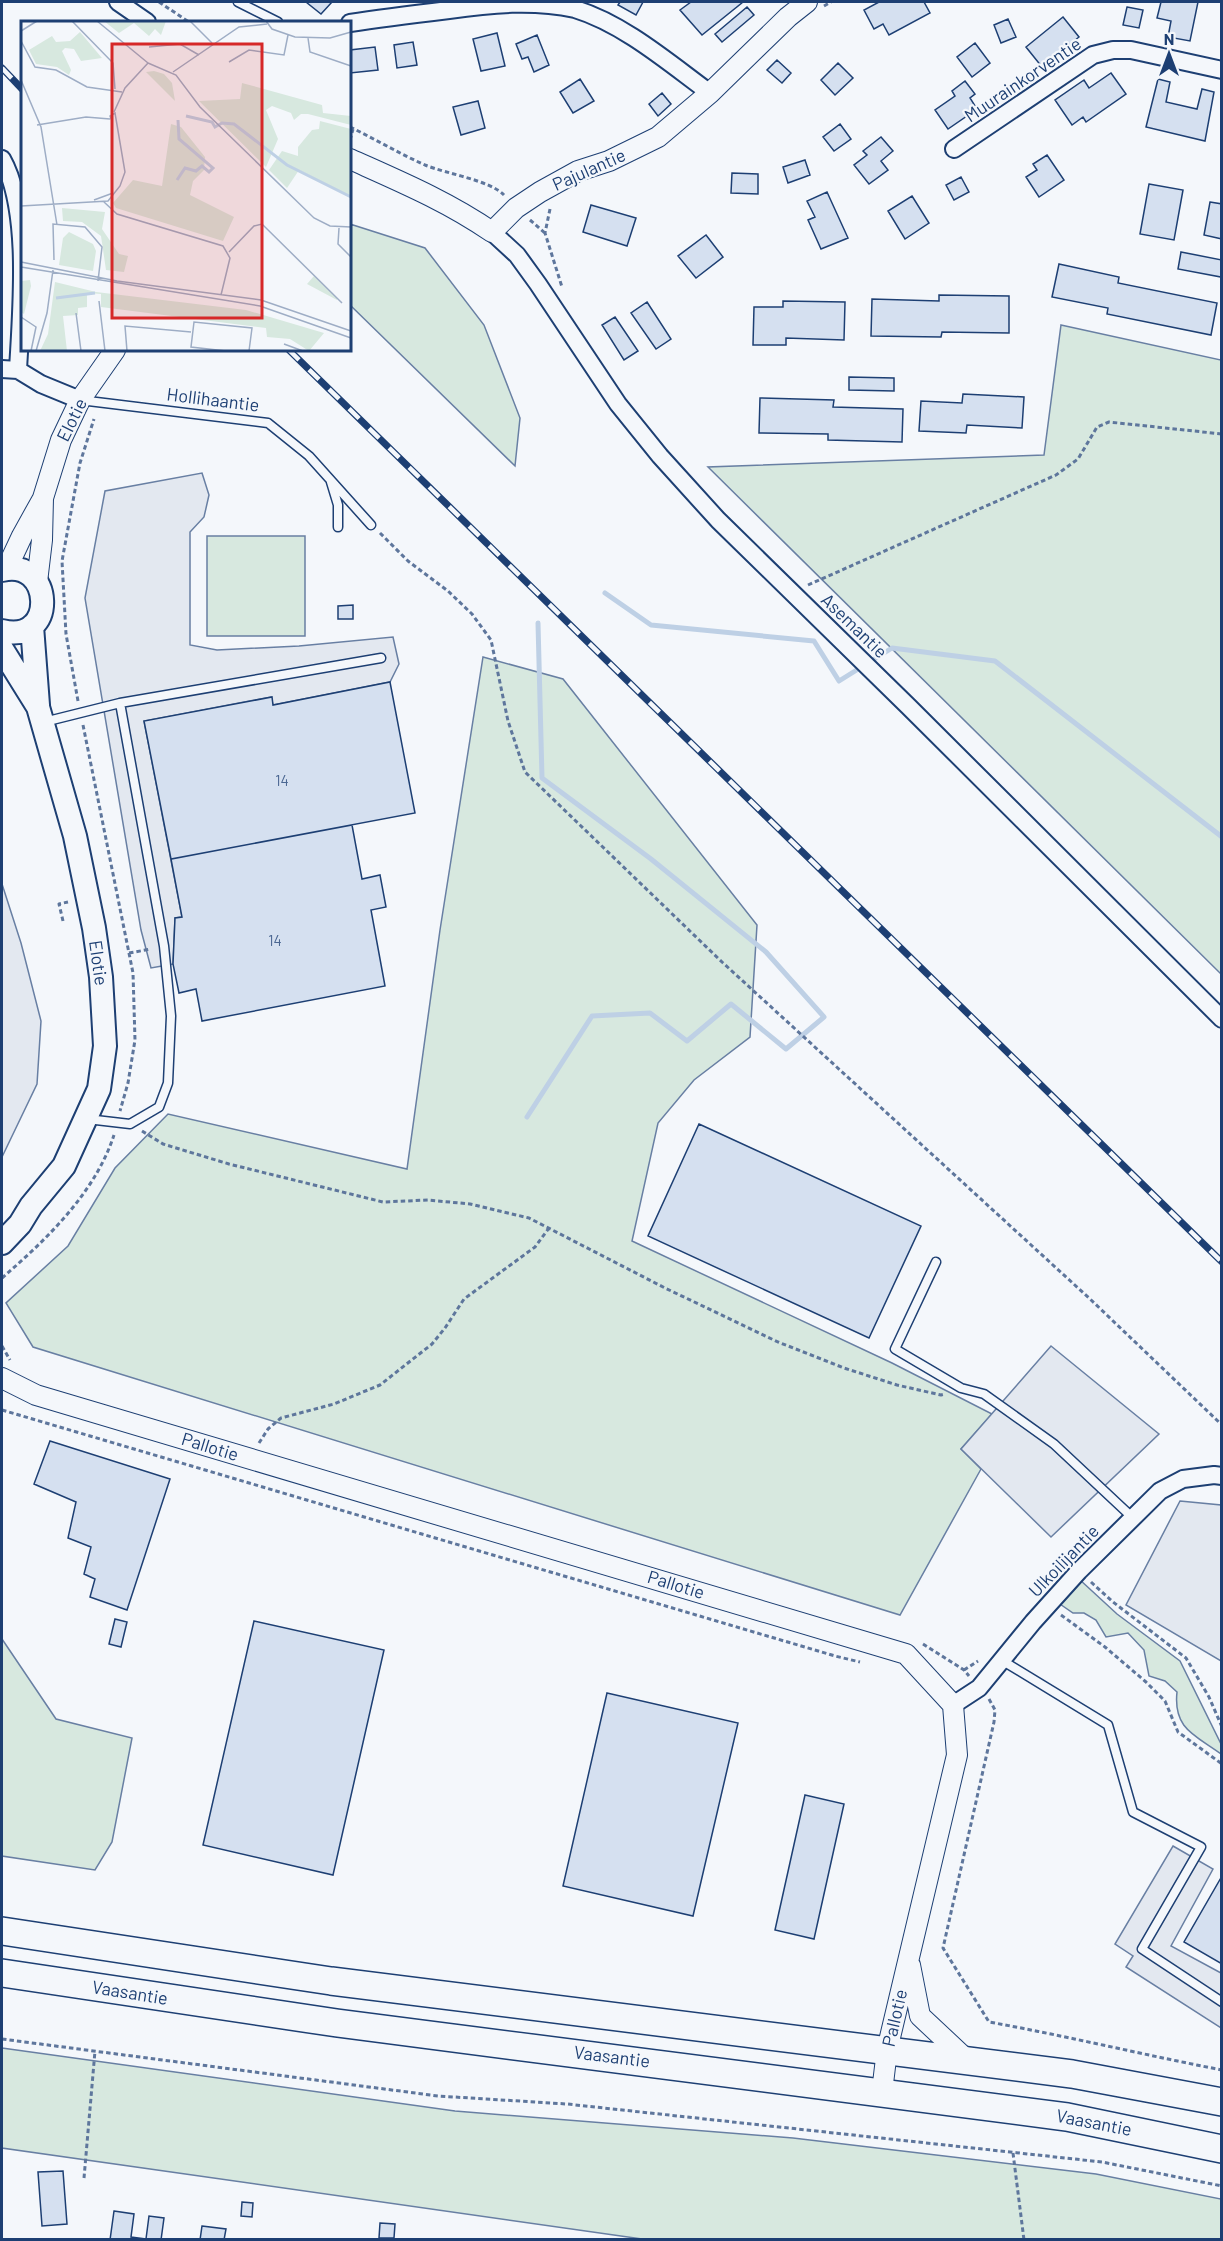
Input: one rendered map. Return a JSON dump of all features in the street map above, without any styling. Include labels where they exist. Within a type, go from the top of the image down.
[{"type":"highway","points":[[2,1922],[39,1937]]},
{"type":"highway","points":[[2,1931],[332,1981],[1072,2073],[1221,2102]]},
{"type":"highway","name":"Vaasantie","points":[[2,1973],[337,2023],[1067,2117],[1221,2149]]},
{"type":"main road","points":[[2,631],[13,634],[32,626],[42,610],[43,600],[37,582],[24,571],[4,569]]},
{"type":"main road","name":"Elotie","points":[[2,1243],[20,1224],[31,1206],[64,1166],[99,1089],[105,1046],[102,986],[93,928],[75,836],[41,714],[32,626]]},
{"type":"main road","name":"Elotie","points":[[2,649],[41,714]]},
{"type":"main road","name":"Elotie","points":[[2,1220],[31,1206]]},
{"type":"street","points":[[118,2],[146,21]]},
{"type":"street","points":[[351,23],[509,2],[551,3],[577,9],[646,46],[710,93]]},
{"type":"street","name":"Pajulantie","points":[[492,232],[516,208],[578,171],[609,161],[658,137],[710,93],[807,2]]},
{"type":"street","name":"Muurainkorventie","points":[[954,149],[1093,55],[1113,50],[1131,50],[1221,70]]},
{"type":"street","points":[[2,159],[13,192],[20,232],[21,254]]},
{"type":"street","points":[[351,159],[421,189],[465,213],[492,232]]},
{"type":"street","name":"Asemantie","points":[[492,232],[517,255],[618,404],[660,456],[718,520],[1221,1019]]},
{"type":"street","points":[[21,284],[10,369],[80,400]]},
{"type":"street","name":"Elotie","points":[[4,569],[43,498],[61,440],[80,400],[114,351]]},
{"type":"street","name":"Elotie","points":[[37,582],[42,540],[43,498]]},
{"type":"street","name":"Pallotie","points":[[2,1378],[36,1395],[906,1654],[953,1704],[957,1755],[887,2050],[882,2092]]},
{"type":"street","name":"Ulkoilijantie","points":[[953,1704],[979,1688],[1079,1571],[1160,1491],[1183,1479],[1221,1476]]},
{"type":"street","points":[[909,1961],[920,2016],[968,2061]]},
{"type":"lane","points":[[238,2],[276,21]]},
{"type":"lane","name":"Hollihaantie","points":[[80,400],[268,423],[309,456],[371,525]]},
{"type":"lane","points":[[330,478],[338,505],[338,527]]},
{"type":"lane","points":[[41,714],[120,703],[381,658]]},
{"type":"lane","points":[[87,1119],[130,1124],[159,1107],[168,1083],[171,1016],[164,946],[120,703]]},
{"type":"lane","points":[[936,1262],[896,1349],[961,1388],[984,1394],[1054,1444],[1133,1518]]},
{"type":"lane","points":[[1003,1661],[1108,1725],[1133,1812],[1202,1847],[1142,1949],[1221,2002]]},
{"type":"path","points":[[159,2],[188,21]]},
{"type":"path","points":[[351,128],[422,164],[462,178],[485,183],[499,191],[545,233],[563,289]]},
{"type":"path","points":[[814,593],[807,586],[1056,475],[1078,459],[1097,427],[1109,422],[1221,434]]},
{"type":"path","points":[[371,525],[408,561],[448,591],[472,614],[491,640],[508,721],[525,772],[722,962],[1089,1298],[1221,1425]]},
{"type":"path","points":[[129,953],[164,946]]},
{"type":"path","points":[[130,1124],[163,1144],[229,1164],[383,1202],[428,1200],[470,1204],[529,1218],[675,1293],[778,1342],[844,1368],[897,1385],[941,1395],[961,1388]]},
{"type":"path","points":[[258,1445],[268,1429],[281,1418],[334,1404],[380,1384],[432,1344],[464,1299],[535,1247],[549,1228]]},
{"type":"path","points":[[2,1410],[835,1656]]},
{"type":"path","points":[[1079,1571],[1113,1602],[1186,1658],[1209,1697],[1221,1727]]},
{"type":"path","points":[[1048,1606],[1105,1647],[1146,1682],[1165,1701],[1178,1732],[1221,1764]]},
{"type":"path","points":[[989,1748],[943,1948],[989,2022],[1221,2070]]},
{"type":"path","points":[[2,2039],[438,2096],[567,2104],[1102,2162],[1221,2186]]},
{"type":"path","points":[[84,2178],[95,2051]]},
{"type":"path","points":[[1013,2153],[1024,2240]]},
{"type":"shaded area","points":[[351,224],[425,248],[484,325],[520,418],[515,466],[351,306]]},
{"type":"shaded area","points":[[1061,325],[1221,360],[1221,974],[708,467],[1044,455]]},
{"type":"shaded area","points":[[202,473],[209,495],[204,517],[190,532],[190,645],[217,650],[299,646],[393,637],[399,664],[390,682],[273,705],[271,697],[144,721],[182,917],[175,918],[173,964],[151,968],[141,930],[85,598],[105,491]]},
{"type":"shaded area","points":[[207,536],[305,536],[305,636],[207,636]]},
{"type":"shaded area","points":[[483,657],[563,679],[757,925],[750,1037],[694,1080],[658,1123],[632,1241],[892,1363],[992,1414],[961,1449],[981,1469],[900,1615],[33,1347],[6,1303],[68,1246],[115,1168],[168,1114],[407,1169],[440,930]]},
{"type":"shaded area","points":[[2,884],[21,943],[41,1021],[37,1084],[2,1157]]},
{"type":"shaded area","points":[[1051,1346],[1159,1434],[1051,1537],[961,1449]]},
{"type":"shaded area","points":[[1180,1501],[1221,1505],[1221,1661],[1126,1605]]},
{"type":"shaded area","points":[[1079,1579],[1117,1614],[1180,1661],[1221,1744],[1221,1754],[1195,1736],[1182,1723],[1177,1705],[1177,1692],[1165,1681],[1149,1676],[1144,1650],[1128,1633],[1106,1637],[1096,1620],[1084,1613],[1073,1613],[1057,1602]]},
{"type":"shaded area","points":[[2,1639],[56,1719],[132,1738],[112,1842],[95,1870],[2,1856]]},
{"type":"shaded area","points":[[1173,1846],[1213,1869],[1171,1946],[1221,1973],[1221,2028],[1126,1967],[1133,1956],[1115,1944]]},
{"type":"shaded area","points":[[2,2048],[455,2111],[793,2138],[1096,2174],[1221,2199],[1221,2239],[642,2239],[2,2148]]},
{"type":"building","points":[[306,2],[332,2],[321,14]]},
{"type":"building","points":[[620,2],[643,2],[636,15],[618,5]]},
{"type":"building","points":[[691,2],[743,2],[702,35],[680,10]]},
{"type":"building","points":[[879,2],[924,2],[930,13],[889,35],[883,24],[874,29],[864,10]]},
{"type":"building","points":[[1161,2],[1198,2],[1190,41],[1168,37],[1171,21],[1157,18]]},
{"type":"building","points":[[747,7],[754,15],[722,42],[715,34]]},
{"type":"building","points":[[1127,7],[1143,10],[1139,28],[1123,25]]},
{"type":"building","points":[[1063,17],[1079,37],[1042,67],[1026,47]]},
{"type":"building","points":[[1008,19],[1016,37],[1001,43],[994,25]]},
{"type":"building","points":[[497,33],[505,66],[481,71],[473,39]]},
{"type":"building","points":[[537,35],[549,65],[534,72],[528,57],[522,59],[516,44]]},
{"type":"building","points":[[413,42],[417,65],[397,68],[394,45]]},
{"type":"building","points":[[975,43],[990,63],[972,77],[957,57]]},
{"type":"building","points":[[375,47],[378,70],[351,73],[351,50]]},
{"type":"building","points":[[777,60],[791,73],[782,83],[767,70]]},
{"type":"building","points":[[838,63],[853,78],[835,95],[821,80]]},
{"type":"building","points":[[1111,73],[1126,94],[1086,122],[1083,117],[1072,125],[1055,100],[1084,80],[1089,88]]},
{"type":"building","points":[[580,79],[594,101],[573,113],[560,92]]},
{"type":"building","points":[[1158,79],[1170,82],[1166,102],[1197,109],[1202,89],[1214,92],[1205,141],[1146,127]]},
{"type":"building","points":[[965,81],[975,94],[970,98],[977,109],[948,129],[935,110],[955,96],[952,91]]},
{"type":"building","points":[[662,93],[671,104],[658,116],[649,104]]},
{"type":"building","points":[[478,101],[485,128],[461,135],[453,107]]},
{"type":"building","points":[[840,124],[851,139],[834,151],[823,137]]},
{"type":"building","points":[[881,137],[893,151],[881,161],[888,170],[869,184],[854,165],[867,155],[863,151]]},
{"type":"building","points":[[1047,155],[1064,180],[1039,197],[1026,177],[1037,170],[1033,164]]},
{"type":"building","points":[[805,160],[810,175],[788,183],[783,167]]},
{"type":"building","points":[[732,173],[758,174],[758,194],[731,193]]},
{"type":"building","points":[[961,177],[969,192],[954,200],[946,185]]},
{"type":"building","points":[[1149,184],[1183,190],[1174,240],[1140,234]]},
{"type":"building","points":[[827,192],[848,238],[821,249],[808,220],[815,217],[807,201]]},
{"type":"building","points":[[912,196],[929,223],[905,239],[888,211]]},
{"type":"building","points":[[1210,202],[1222,204],[1222,239],[1204,235]]},
{"type":"building","points":[[591,205],[636,218],[627,246],[583,232]]},
{"type":"building","points":[[706,235],[723,257],[696,278],[678,256]]},
{"type":"building","points":[[1181,252],[1222,260],[1221,277],[1178,269]]},
{"type":"building","points":[[1059,264],[1119,277],[1118,283],[1217,303],[1211,335],[1107,314],[1108,308],[1052,297]]},
{"type":"building","points":[[939,295],[1009,296],[1009,333],[942,332],[941,337],[871,336],[872,299],[939,301]]},
{"type":"building","points":[[783,301],[845,302],[844,340],[786,338],[786,345],[753,345],[754,307],[783,307]]},
{"type":"building","points":[[647,302],[671,339],[656,349],[631,313]]},
{"type":"building","points":[[615,317],[638,351],[624,360],[602,325]]},
{"type":"building","points":[[849,377],[894,378],[894,391],[849,390]]},
{"type":"building","points":[[963,394],[1024,397],[1022,428],[967,425],[966,433],[919,431],[921,401],[962,403]]},
{"type":"building","points":[[760,398],[834,400],[833,407],[903,409],[902,442],[828,440],[828,434],[759,433]]},
{"type":"building","points":[[353,605],[353,619],[338,619],[338,606]]},
{"type":"building","points":[[390,682],[415,813],[171,859],[144,721],[272,697],[273,705]]},
{"type":"building","points":[[352,825],[362,879],[380,875],[386,907],[371,910],[385,986],[202,1021],[196,989],[179,993],[173,964],[175,918],[182,917],[171,859]]},
{"type":"building","points":[[699,1124],[921,1226],[869,1338],[648,1236]]},
{"type":"building","points":[[50,1441],[170,1479],[127,1610],[90,1597],[95,1579],[84,1574],[91,1547],[68,1538],[76,1502],[34,1484]]},
{"type":"building","points":[[115,1619],[127,1622],[121,1647],[109,1644]]},
{"type":"building","points":[[254,1621],[384,1650],[333,1875],[203,1845]]},
{"type":"building","points":[[607,1693],[738,1723],[693,1916],[563,1886]]},
{"type":"building","points":[[805,1795],[844,1804],[814,1939],[775,1930]]},
{"type":"building","points":[[1222,1876],[1222,1964],[1184,1942]]},
{"type":"building","points":[[63,2171],[67,2224],[42,2226],[38,2172]]},
{"type":"building","points":[[242,2202],[253,2203],[252,2217],[241,2216]]},
{"type":"building","points":[[114,2211],[134,2214],[131,2237],[146,2239],[149,2216],[164,2218],[161,2240],[110,2240]]},
{"type":"building","points":[[380,2223],[395,2224],[394,2238],[379,2238]]},
{"type":"building","points":[[202,2226],[226,2229],[224,2240],[200,2240]]},
{"type":"waterway","points":[[605,593],[651,625],[814,641],[839,681],[892,648],[995,661],[1222,837]]},
{"type":"waterway","points":[[527,1117],[592,1016],[650,1013],[687,1041],[731,1004],[786,1049],[824,1017],[766,952],[651,859],[542,778],[538,623]]},
{"type":"railway","points":[[2,68],[21,88]]},
{"type":"railway","points":[[290,351],[1222,1262]]}]
